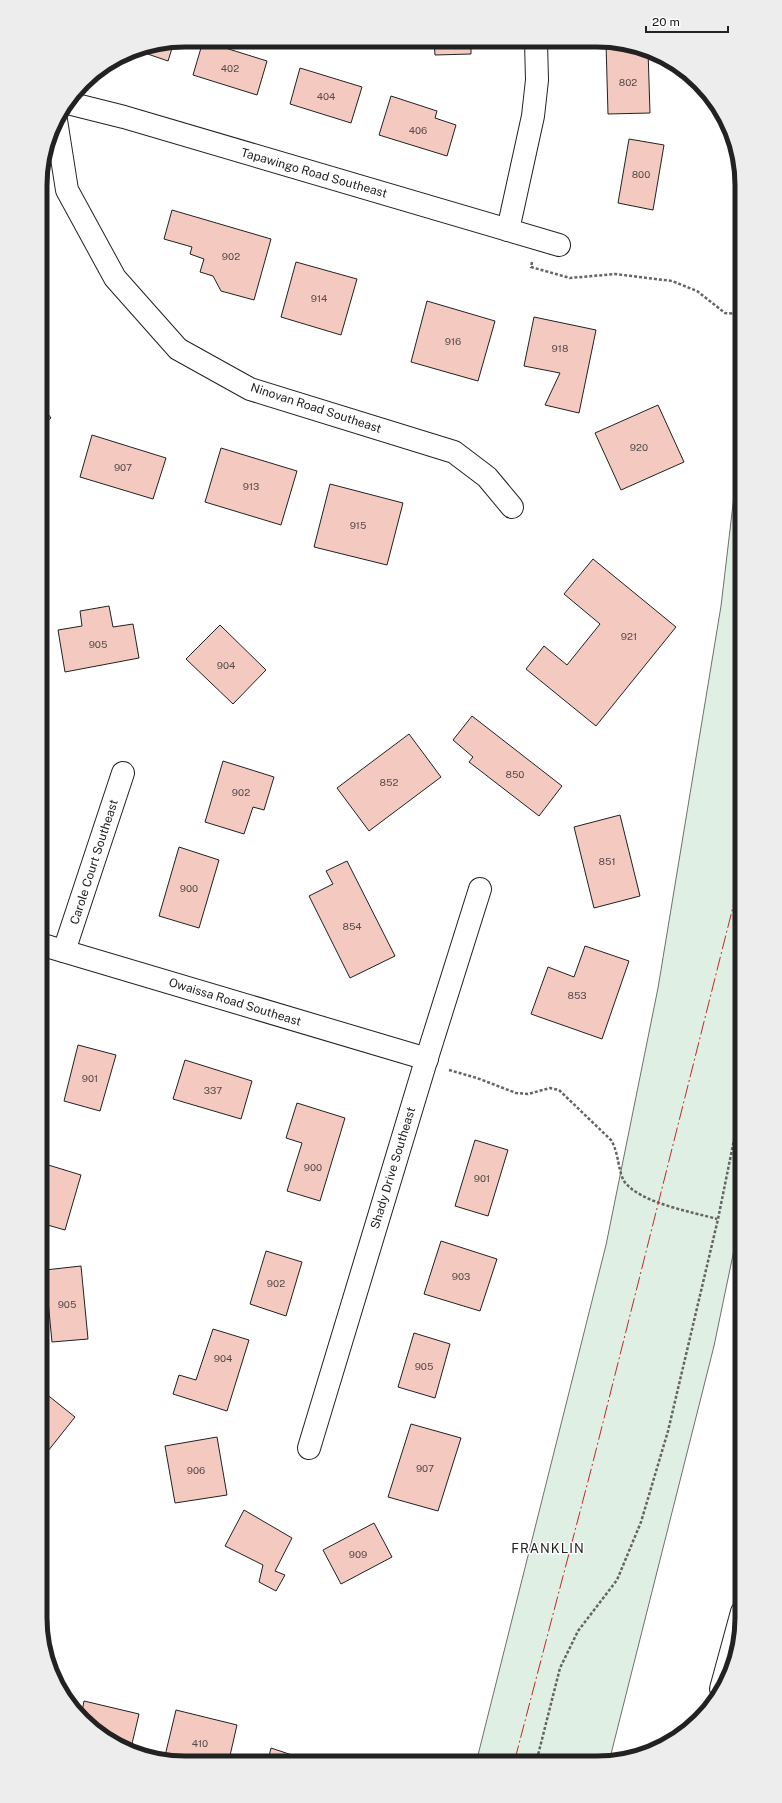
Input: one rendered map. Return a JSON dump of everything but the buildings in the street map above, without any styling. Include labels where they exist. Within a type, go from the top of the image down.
[{"type":"street","points":[[508,230],[534,116],[537,80],[536,47]]},
{"type":"street","name":"Tapawingo Road Southeast","points":[[73,104],[124,117],[559,245]]},
{"type":"street","name":"Ninovan Road Southeast","points":[[58,131],[67,190],[115,278],[178,350],[250,389],[454,452],[487,477],[512,506]]},
{"type":"street","name":"Carole Court Southeast","points":[[64,951],[123,773]]},
{"type":"street","name":"Shady Drive Southeast","points":[[309,1448],[480,889]]},
{"type":"street","name":"Owaissa Road Southeast","points":[[47,946],[426,1062]]},
{"type":"path","points":[[538,239],[531,267],[570,278],[615,274],[672,281],[697,291],[725,313],[735,314]]},
{"type":"path","points":[[426,1062],[477,1078],[516,1093],[528,1094],[550,1088],[559,1090],[611,1140],[616,1149],[624,1180],[633,1190],[651,1199],[718,1219]]},
{"type":"path","points":[[538,1756],[560,1668],[578,1631],[617,1580],[641,1522],[668,1431],[718,1219],[735,1135]]},
{"type":"green space","points":[[735,483],[735,1245],[714,1346],[611,1755],[478,1756],[606,1245],[658,988],[721,606]]},
{"type":"power","points":[[516,1756],[592,1466],[735,899]]},
{"type":"district","name":"FRANKLIN","points":[[548,1548]]}]
